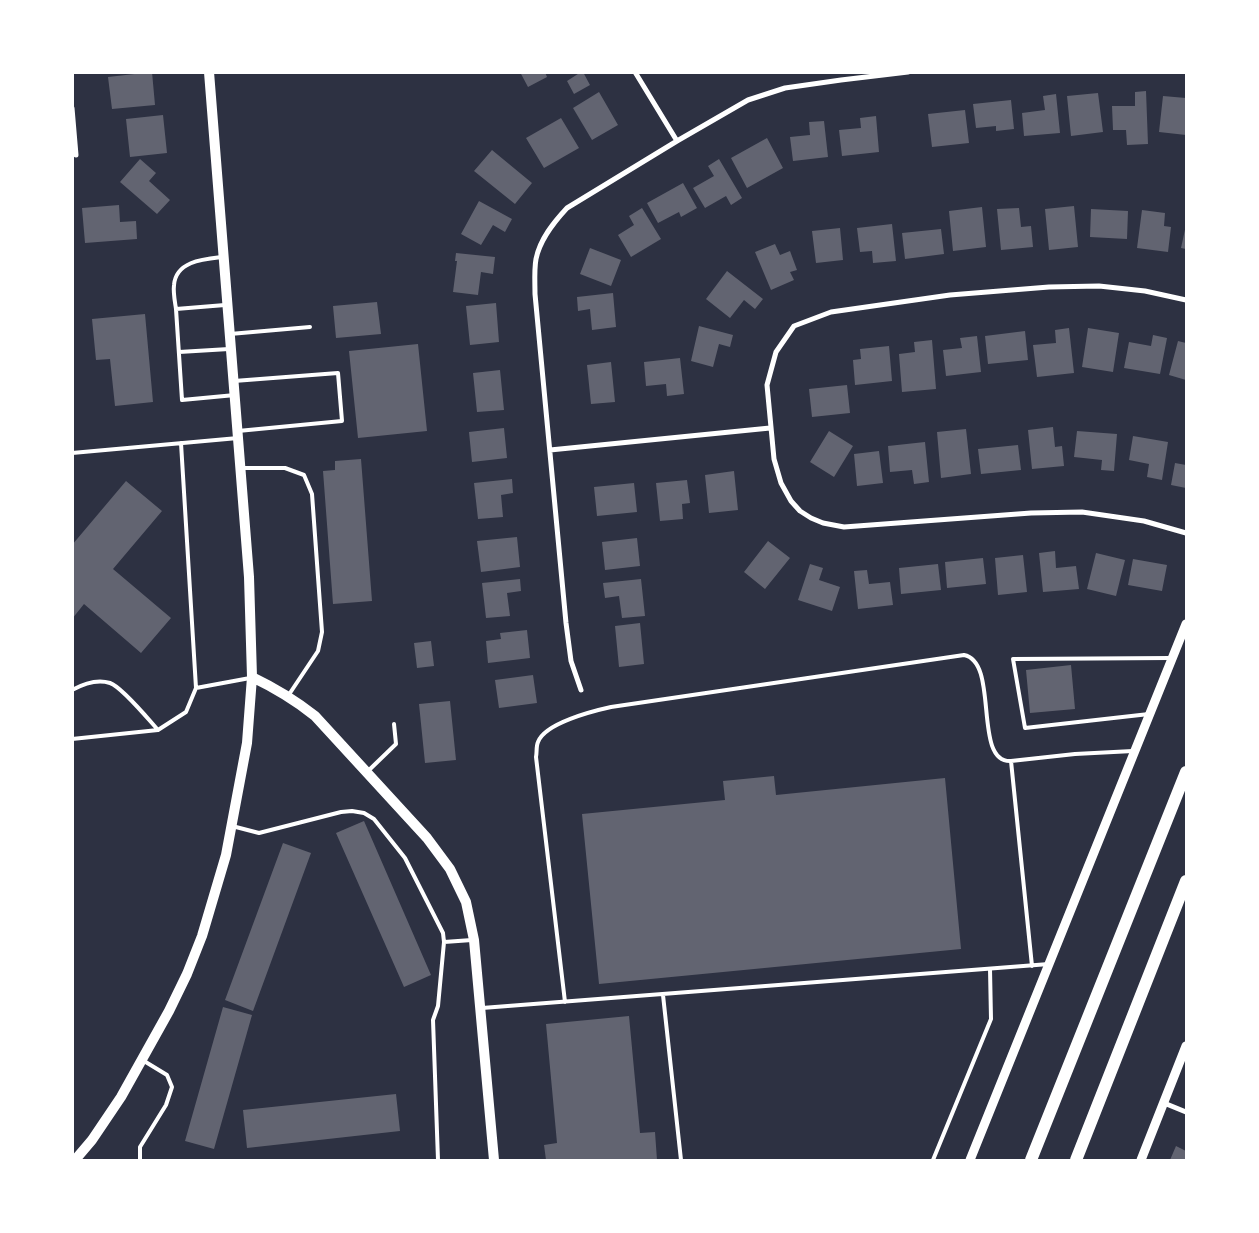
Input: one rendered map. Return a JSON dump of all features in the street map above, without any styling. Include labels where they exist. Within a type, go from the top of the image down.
[{"type":"main road","points":[[75,1160],[92,1140],[121,1096],[169,1011],[202,936],[226,855],[245,760],[252,677],[249,577],[209,72]]},
{"type":"main road","points":[[252,677],[288,696],[315,716],[427,838],[450,868],[466,902],[474,940],[492,1160]]},
{"type":"main road","points":[[1031,1160],[1186,772]]},
{"type":"main road","points":[[1076,1160],[1186,881]]},
{"type":"street","points":[[635,72],[677,140]]},
{"type":"street","points":[[841,72],[841,80]]},
{"type":"street","points":[[581,690],[571,661],[535,294],[536,258],[543,240],[556,220],[567,208],[677,140],[748,100],[785,88],[908,72]]},
{"type":"street","points":[[72,108],[76,155]]},
{"type":"street","points":[[1186,300],[1145,291],[1074,285],[950,295],[831,312],[794,326],[776,352],[767,385],[774,459],[780,483],[791,501],[800,510],[811,518],[823,523],[844,528],[1031,513],[1082,512],[1144,521],[1186,533]]},
{"type":"street","points":[[550,450],[770,428]]},
{"type":"street","points":[[970,1160],[1186,624]]},
{"type":"street","points":[[1141,1160],[1186,1046]]},
{"type":"street","points":[[1164,1103],[1186,1112]]},
{"type":"lane","points":[[224,256],[196,260],[184,267],[174,283],[182,400],[235,396]]},
{"type":"lane","points":[[176,309],[228,305]]},
{"type":"lane","points":[[230,334],[310,327]]},
{"type":"lane","points":[[179,352],[231,349]]},
{"type":"lane","points":[[72,453],[181,443],[342,421],[338,373],[234,382]]},
{"type":"lane","points":[[72,739],[158,730],[186,712],[196,688],[181,443]]},
{"type":"lane","points":[[240,468],[284,468],[304,475],[312,494],[322,632],[318,651],[288,696]]},
{"type":"lane","points":[[565,1002],[536,757],[538,741],[548,730],[592,711],[610,707],[964,655],[970,656],[980,668],[993,748],[1005,762],[1075,754],[1135,751]]},
{"type":"lane","points":[[1150,714],[1025,728],[1013,659],[1173,658]]},
{"type":"lane","points":[[196,688],[252,677]]},
{"type":"lane","points":[[72,690],[83,684],[111,683],[134,702],[158,730]]},
{"type":"lane","points":[[367,772],[396,744],[394,724]]},
{"type":"lane","points":[[1011,761],[1032,966]]},
{"type":"lane","points":[[232,826],[259,833],[352,810],[364,813],[374,819],[405,858],[443,934],[444,942],[438,1006],[433,1020],[438,1160]]},
{"type":"lane","points":[[444,942],[474,940]]},
{"type":"lane","points":[[480,1008],[1050,964]]},
{"type":"lane","points":[[933,1160],[991,1019],[990,969]]},
{"type":"lane","points":[[663,995],[681,1160]]},
{"type":"lane","points":[[140,1160],[140,1147],[166,1105],[172,1087],[167,1075],[141,1060]]},
{"type":"building","points":[[152,72],[155,105],[112,109],[108,77]]},
{"type":"building","points":[[520,72],[545,72],[547,77],[528,87]]},
{"type":"building","points":[[583,72],[590,85],[574,94],[567,81]]},
{"type":"building","points":[[1146,91],[1148,144],[1127,145],[1126,130],[1113,130],[1112,106],[1135,106],[1135,92]]},
{"type":"building","points":[[599,92],[618,125],[592,140],[573,108]]},
{"type":"building","points":[[1098,93],[1103,132],[1071,136],[1067,96]]},
{"type":"building","points":[[1056,94],[1060,133],[1024,136],[1022,113],[1045,110],[1043,96]]},
{"type":"building","points":[[1163,96],[1186,98],[1186,135],[1159,132]]},
{"type":"building","points":[[1011,100],[1014,129],[996,131],[996,126],[976,128],[973,104]]},
{"type":"building","points":[[965,110],[969,143],[932,147],[928,114]]},
{"type":"building","points":[[163,115],[167,153],[130,157],[126,119]]},
{"type":"building","points":[[876,116],[879,152],[842,156],[839,130],[861,128],[860,118]]},
{"type":"building","points":[[561,118],[579,148],[544,168],[526,138]]},
{"type":"building","points":[[824,121],[828,157],[793,161],[790,137],[810,135],[809,122]]},
{"type":"building","points":[[767,138],[783,168],[747,188],[731,158]]},
{"type":"building","points":[[492,150],[532,183],[515,204],[474,171]]},
{"type":"building","points":[[140,159],[156,173],[149,181],[170,200],[157,214],[120,182]]},
{"type":"building","points":[[719,159],[742,198],[731,205],[726,196],[705,208],[693,188],[714,176],[708,166]]},
{"type":"building","points":[[683,183],[697,208],[681,217],[679,212],[658,223],[647,203]]},
{"type":"building","points":[[479,201],[512,219],[505,232],[493,225],[481,245],[461,234]]},
{"type":"building","points":[[119,205],[120,222],[136,221],[137,239],[85,243],[82,208]]},
{"type":"building","points":[[1074,206],[1078,247],[1049,250],[1045,209]]},
{"type":"building","points":[[982,207],[986,247],[953,251],[949,211]]},
{"type":"building","points":[[642,208],[661,239],[631,257],[618,235],[634,225],[629,216]]},
{"type":"building","points":[[1019,208],[1021,227],[1031,226],[1033,247],[1001,250],[997,209]]},
{"type":"building","points":[[1091,209],[1128,211],[1127,239],[1090,237]]},
{"type":"building","points":[[1142,210],[1165,213],[1164,226],[1171,227],[1168,252],[1137,248]]},
{"type":"building","points":[[892,224],[896,261],[873,263],[872,251],[860,252],[857,228]]},
{"type":"building","points":[[1186,225],[1186,249],[1181,248]]},
{"type":"building","points":[[840,228],[843,260],[816,263],[812,231]]},
{"type":"building","points":[[941,229],[944,254],[905,259],[902,233]]},
{"type":"building","points":[[775,244],[780,255],[790,251],[797,270],[790,272],[794,280],[771,290],[755,252]]},
{"type":"building","points":[[590,248],[621,260],[611,286],[580,274]]},
{"type":"building","points":[[456,253],[495,257],[493,274],[481,272],[478,295],[453,292],[457,261],[455,261]]},
{"type":"building","points":[[727,271],[763,299],[755,309],[744,300],[730,318],[706,299]]},
{"type":"building","points":[[613,293],[616,327],[592,330],[590,309],[578,311],[577,297]]},
{"type":"building","points":[[377,302],[381,334],[336,338],[333,306]]},
{"type":"building","points":[[496,303],[499,342],[470,345],[466,306]]},
{"type":"building","points":[[145,314],[153,402],[115,406],[110,359],[96,360],[92,319]]},
{"type":"building","points":[[699,326],[733,335],[730,347],[719,344],[713,367],[691,361]]},
{"type":"building","points":[[1069,328],[1074,373],[1037,377],[1033,345],[1056,343],[1055,330]]},
{"type":"building","points":[[1088,328],[1119,333],[1113,372],[1082,367]]},
{"type":"building","points":[[1025,331],[1028,360],[988,364],[985,336]]},
{"type":"building","points":[[1153,335],[1167,338],[1160,374],[1124,368],[1129,342],[1151,346]]},
{"type":"building","points":[[977,336],[981,372],[946,376],[943,350],[962,348],[960,338]]},
{"type":"building","points":[[932,340],[936,389],[902,392],[899,354],[915,352],[914,342]]},
{"type":"building","points":[[1178,341],[1186,343],[1186,380],[1169,375]]},
{"type":"building","points":[[418,344],[427,431],[358,438],[349,351]]},
{"type":"building","points":[[889,346],[892,381],[855,385],[853,360],[861,359],[860,349]]},
{"type":"building","points":[[680,358],[684,394],[667,396],[666,384],[646,386],[644,362]]},
{"type":"building","points":[[611,362],[615,402],[591,404],[587,365]]},
{"type":"building","points":[[500,370],[504,410],[477,412],[473,373]]},
{"type":"building","points":[[847,385],[850,413],[812,417],[809,389]]},
{"type":"building","points":[[1053,427],[1055,447],[1062,446],[1064,466],[1032,469],[1028,430]]},
{"type":"building","points":[[504,428],[507,458],[472,462],[469,432]]},
{"type":"building","points":[[966,429],[971,474],[941,478],[937,432]]},
{"type":"building","points":[[829,431],[853,446],[834,477],[810,462]]},
{"type":"building","points":[[1077,431],[1117,434],[1114,471],[1101,470],[1102,460],[1074,457]]},
{"type":"building","points":[[1133,436],[1168,442],[1162,480],[1147,477],[1149,464],[1129,460]]},
{"type":"building","points":[[925,442],[929,482],[914,484],[912,470],[890,472],[888,446]]},
{"type":"building","points":[[1018,445],[1021,470],[981,474],[978,449]]},
{"type":"building","points":[[879,451],[883,483],[857,486],[854,454]]},
{"type":"building","points":[[361,459],[372,601],[333,604],[323,471],[335,470],[335,461]]},
{"type":"building","points":[[1175,463],[1186,465],[1186,488],[1171,485]]},
{"type":"building","points":[[734,471],[738,510],[709,513],[705,475]]},
{"type":"building","points":[[512,479],[513,493],[501,495],[503,517],[478,519],[474,483]]},
{"type":"building","points":[[687,480],[690,503],[682,504],[683,519],[660,521],[656,483]]},
{"type":"building","points":[[126,481],[162,511],[113,569],[171,618],[141,653],[84,604],[72,619],[72,545]]},
{"type":"building","points":[[634,483],[637,512],[597,516],[594,487]]},
{"type":"building","points":[[517,537],[520,567],[481,572],[477,541]]},
{"type":"building","points":[[637,538],[640,566],[605,570],[602,542]]},
{"type":"building","points":[[768,541],[790,558],[765,589],[744,572]]},
{"type":"building","points":[[1055,551],[1056,568],[1076,566],[1079,589],[1043,592],[1039,553]]},
{"type":"building","points":[[1096,553],[1125,560],[1116,596],[1087,589]]},
{"type":"building","points":[[1023,555],[1027,592],[998,595],[995,558]]},
{"type":"building","points":[[983,558],[986,584],[947,588],[945,562]]},
{"type":"building","points":[[1133,559],[1167,565],[1162,591],[1128,585]]},
{"type":"building","points":[[810,564],[823,568],[819,580],[840,587],[832,611],[798,600]]},
{"type":"building","points":[[938,564],[941,590],[901,594],[899,568]]},
{"type":"building","points":[[867,570],[869,584],[890,582],[893,605],[858,609],[854,571]]},
{"type":"building","points":[[520,579],[521,591],[507,593],[510,616],[486,618],[482,583]]},
{"type":"building","points":[[641,579],[645,616],[622,618],[619,596],[605,598],[603,583]]},
{"type":"building","points":[[640,623],[644,664],[619,667],[615,626]]},
{"type":"building","points":[[527,630],[530,658],[488,663],[486,641],[501,639],[500,633]]},
{"type":"building","points":[[431,641],[434,666],[417,668],[414,643]]},
{"type":"building","points":[[1071,665],[1075,709],[1030,713],[1026,670]]},
{"type":"building","points":[[533,675],[537,703],[499,708],[495,680]]},
{"type":"building","points":[[450,701],[456,760],[425,763],[419,704]]},
{"type":"building","points":[[774,776],[776,795],[945,778],[961,949],[599,984],[582,814],[725,800],[723,781]]},
{"type":"building","points":[[364,821],[431,975],[404,987],[336,833]]},
{"type":"building","points":[[283,843],[311,853],[253,1011],[225,1000]]},
{"type":"building","points":[[223,1007],[252,1015],[214,1149],[185,1141]]},
{"type":"building","points":[[629,1016],[640,1133],[655,1132],[657,1160],[546,1160],[544,1145],[557,1143],[546,1024]]},
{"type":"building","points":[[396,1094],[400,1131],[247,1148],[243,1110]]},
{"type":"building","points":[[1176,1146],[1186,1151],[1186,1160],[1170,1160]]}]
